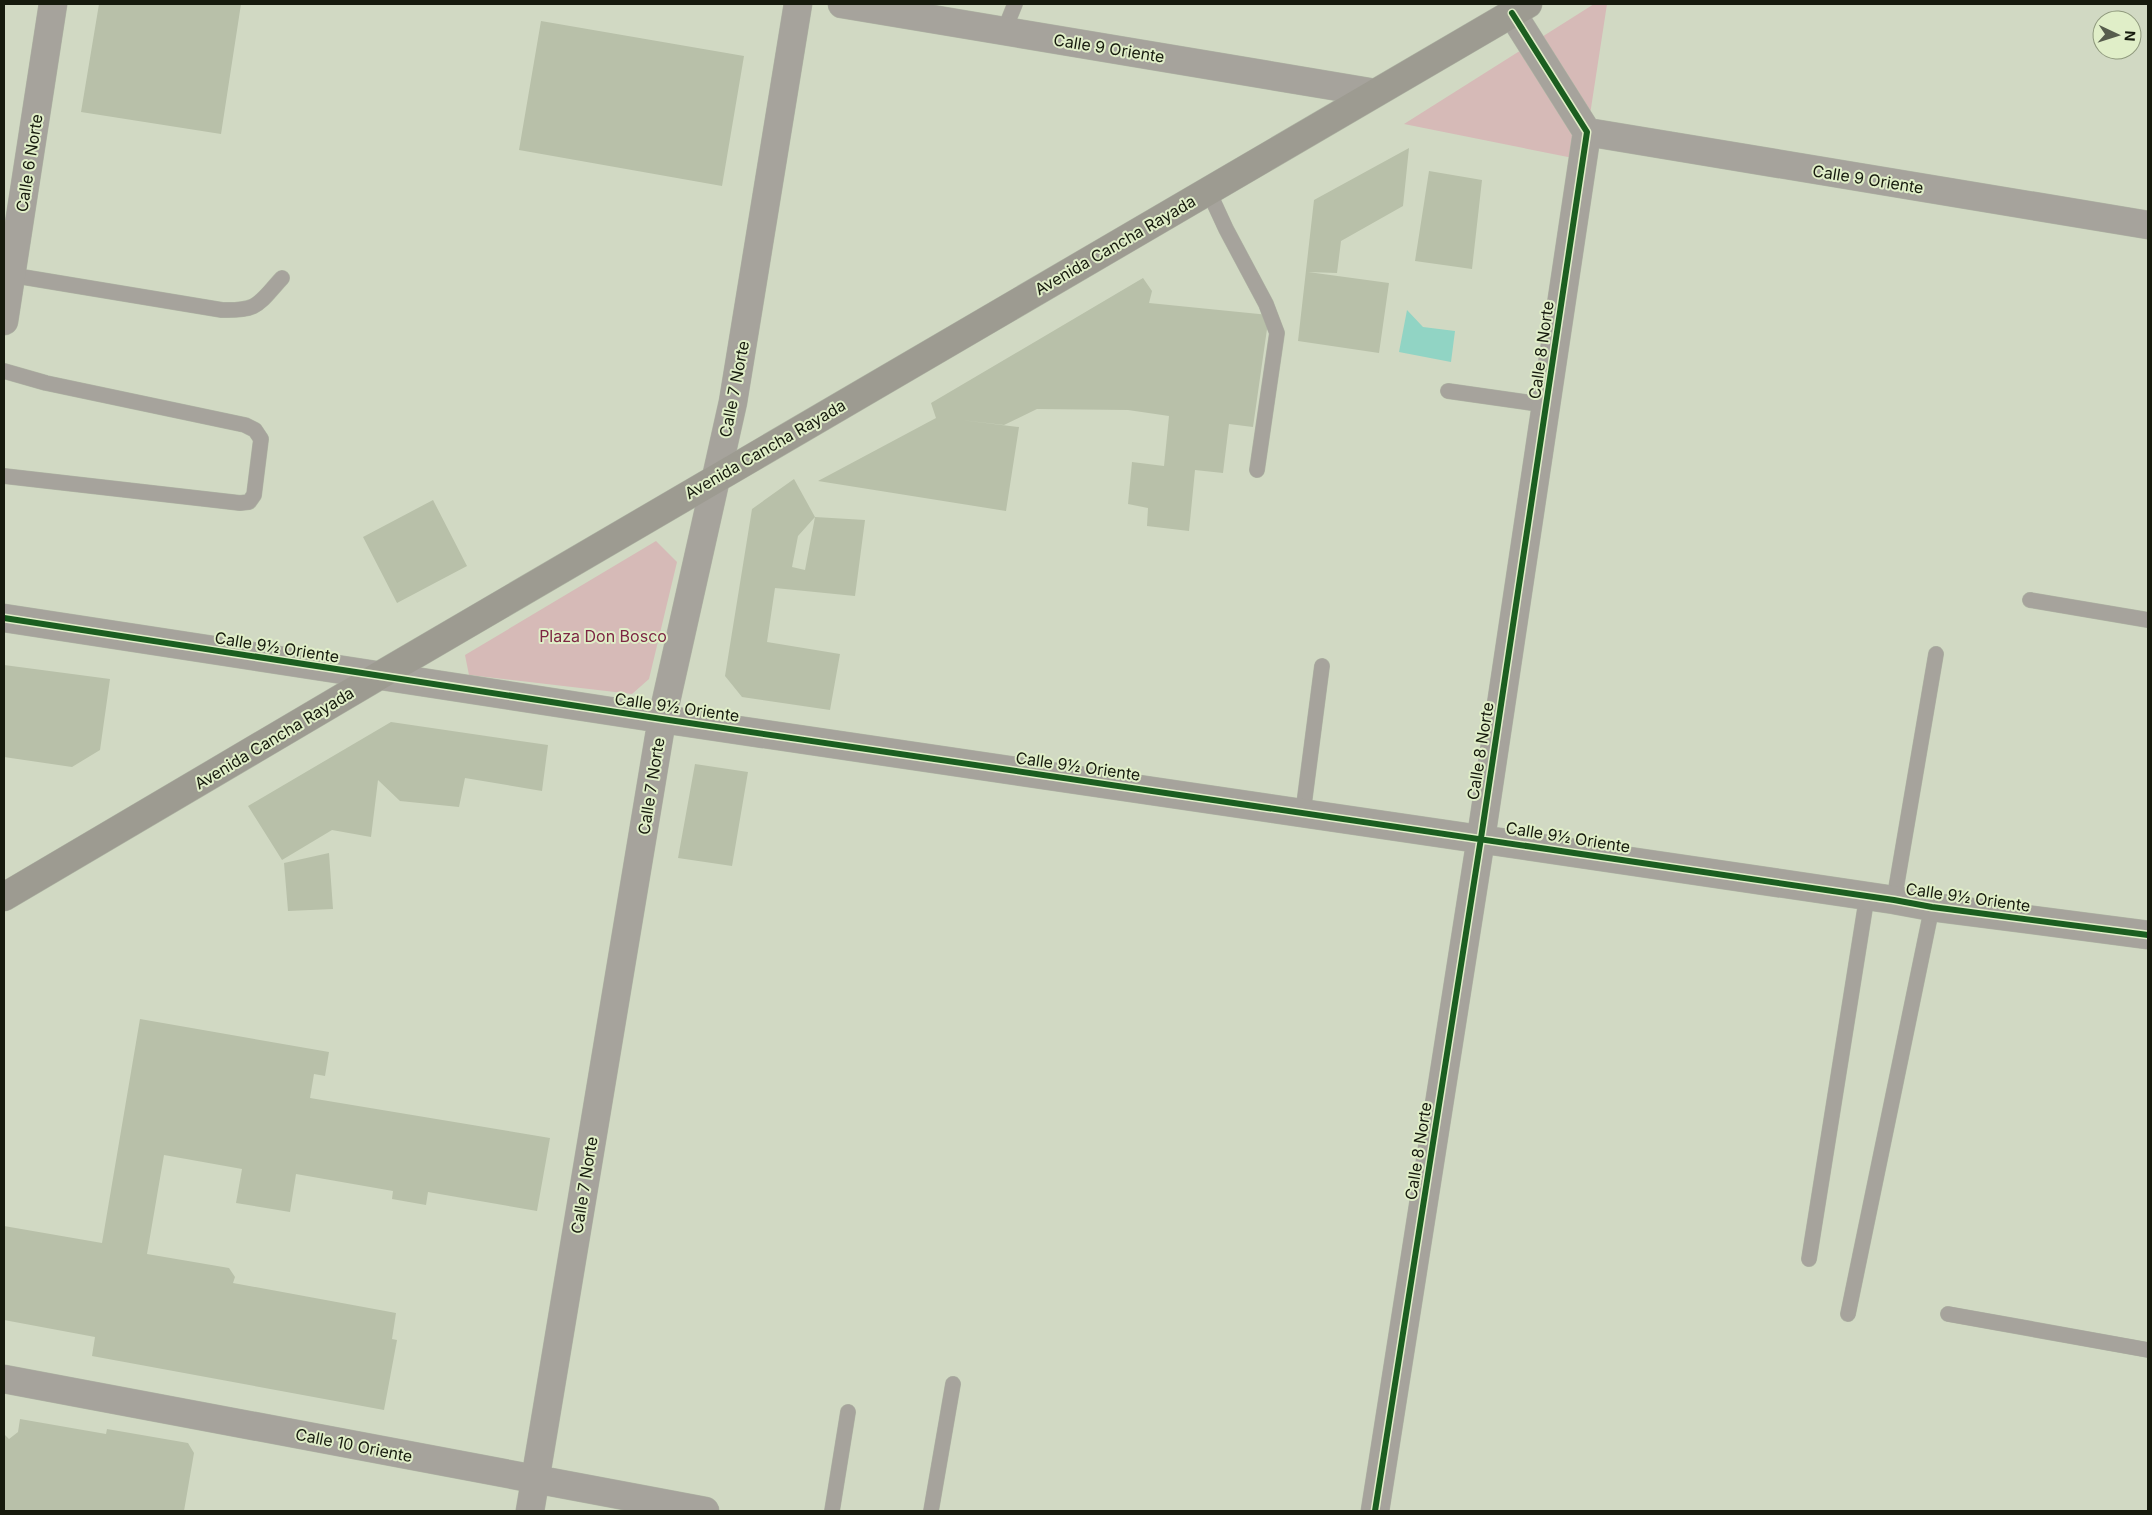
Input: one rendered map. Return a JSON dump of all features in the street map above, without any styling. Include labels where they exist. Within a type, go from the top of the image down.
[{"type":"main road","name":"Avenida Cancha Rayada","points":[[4,897],[377,676],[1520,8]]},
{"type":"street","name":"Calle 6 Norte","points":[[4,322],[53,4]]},
{"type":"street","name":"Calle 7 Norte","points":[[530,1511],[662,719],[733,402],[798,4]]},
{"type":"street","name":"Calle 9 Oriente","points":[[842,4],[1375,93]]},
{"type":"street","points":[[1520,8],[1587,132]]},
{"type":"street","name":"Calle 9 Oriente","points":[[1587,132],[2148,226]]},
{"type":"street","name":"Calle 8 Norte","points":[[1375,1511],[1481,838],[1587,132]]},
{"type":"street","name":"Calle 9½ Oriente","points":[[4,618],[662,719],[1481,838],[1932,907],[2148,935]]},
{"type":"street","name":"Calle 10 Oriente","points":[[4,1380],[705,1511]]},
{"type":"lane","points":[[1004,31],[1015,4]]},
{"type":"lane","points":[[1208,190],[1226,229],[1266,304],[1277,333],[1257,470]]},
{"type":"lane","points":[[11,275],[222,310],[244,310],[259,304],[282,278]]},
{"type":"lane","points":[[4,371],[46,383],[245,425],[255,430],[261,438],[254,495],[249,502],[240,503],[4,476]]},
{"type":"lane","points":[[1448,390],[1546,405]]},
{"type":"lane","points":[[2030,600],[2148,620]]},
{"type":"lane","points":[[1894,900],[1936,654]]},
{"type":"lane","points":[[1303,812],[1322,666]]},
{"type":"lane","points":[[1809,1259],[1867,896]]},
{"type":"lane","points":[[1848,1314],[1932,907]]},
{"type":"lane","points":[[1948,1314],[2148,1350]]},
{"type":"lane","points":[[931,1511],[953,1384]]},
{"type":"lane","points":[[832,1511],[848,1412]]},
{"type":"green space","points":[[1594,4],[1607,4],[1583,160],[1404,124]]},
{"type":"green space","name":"Plaza Don Bosco","points":[[656,541],[677,562],[649,679],[632,694],[469,675],[465,655]]},
{"type":"water","points":[[1407,310],[1423,327],[1455,331],[1451,362],[1399,352]]},
{"type":"building","points":[[99,4],[241,4],[221,134],[81,112]]},
{"type":"building","points":[[541,21],[744,56],[722,186],[519,150]]},
{"type":"building","points":[[1409,148],[1403,206],[1341,241],[1337,273],[1308,272],[1389,283],[1379,353],[1298,341],[1314,200]]},
{"type":"building","points":[[1429,171],[1482,180],[1472,269],[1415,261]]},
{"type":"building","points":[[1143,278],[1152,291],[1149,303],[1269,315],[1253,427],[1229,424],[1223,473],[1195,470],[1189,531],[1147,526],[1148,508],[1128,504],[1132,462],[1164,466],[1169,416],[1128,410],[1037,409],[1004,425],[961,420],[1019,427],[1006,511],[818,481],[936,418],[931,403]]},
{"type":"building","points":[[794,479],[815,517],[865,520],[855,596],[775,588],[767,642],[840,654],[830,710],[742,697],[725,676],[752,509]],"holes":[[[815,517],[805,570],[792,567],[798,536]]]},
{"type":"building","points":[[433,500],[467,566],[397,603],[363,537]]},
{"type":"building","points":[[4,665],[110,679],[100,750],[72,767],[4,757]]},
{"type":"building","points":[[391,722],[548,745],[542,791],[465,778],[459,807],[400,801],[378,780],[371,837],[332,830],[282,860],[248,806]]},
{"type":"building","points":[[695,764],[748,772],[732,866],[678,858]]},
{"type":"building","points":[[329,853],[333,909],[288,911],[284,863]]},
{"type":"building","points":[[140,1019],[329,1052],[325,1076],[314,1074],[310,1098],[550,1138],[537,1211],[428,1192],[426,1205],[392,1199],[393,1191],[296,1174],[290,1212],[236,1203],[242,1169],[164,1155],[147,1254],[229,1268],[235,1277],[233,1283],[396,1313],[392,1339],[397,1340],[384,1410],[92,1356],[95,1337],[4,1320],[4,1226],[102,1243]]},
{"type":"building","points":[[20,1419],[106,1434],[107,1429],[188,1443],[194,1453],[184,1511],[4,1511],[4,1434],[9,1439],[18,1432]]},
{"type":"cycle path","points":[[1375,1511],[1481,838],[1587,132],[1512,13]]},
{"type":"cycle path","points":[[4,618],[662,719],[1932,907],[2148,935]]}]
